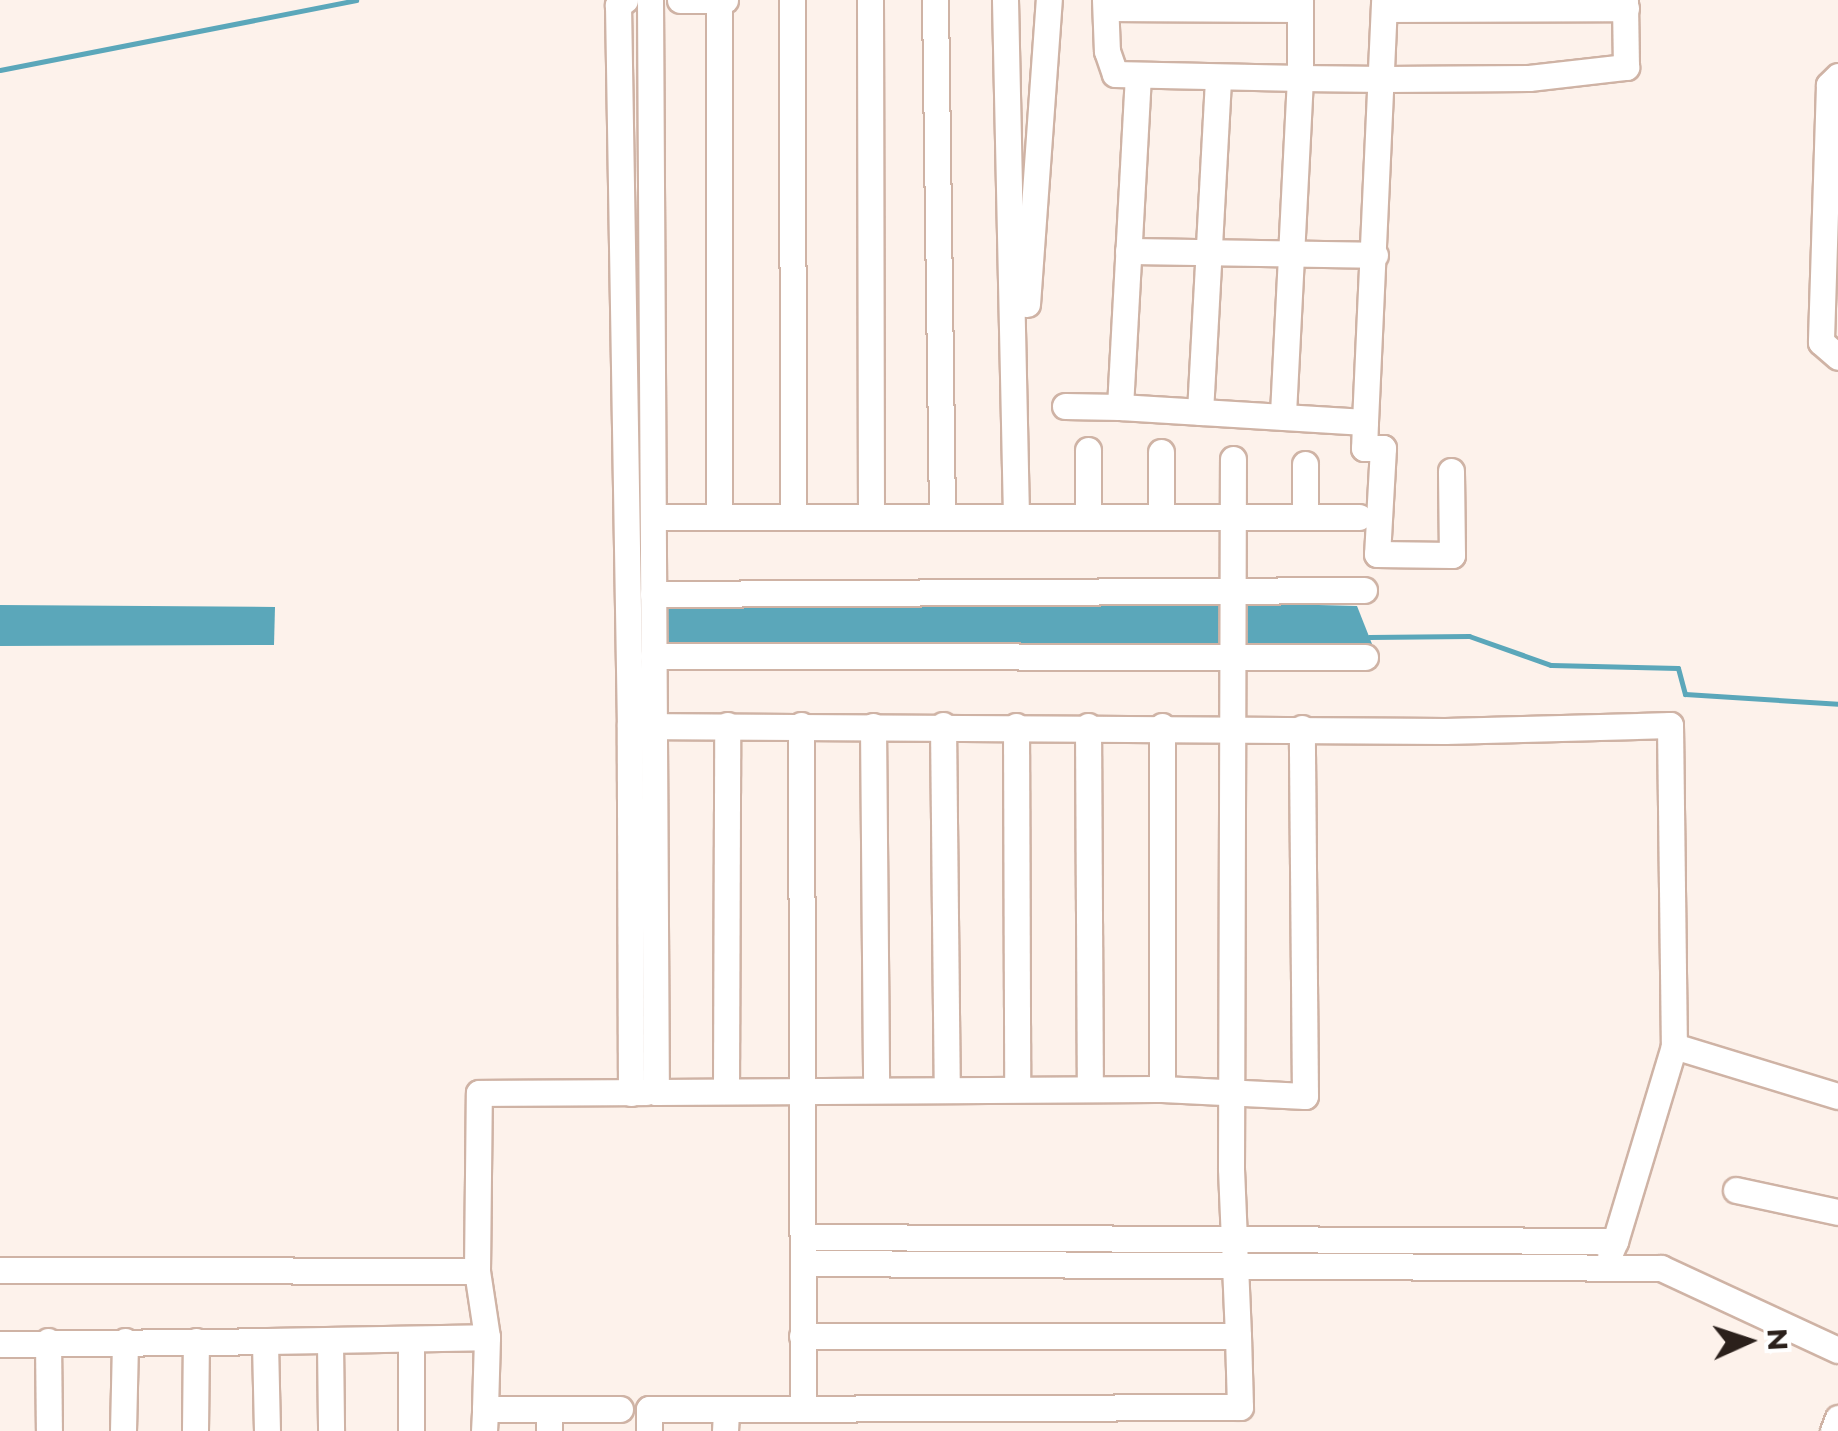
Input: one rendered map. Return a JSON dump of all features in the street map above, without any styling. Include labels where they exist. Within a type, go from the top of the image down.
[{"type":"street","points":[[624,0],[618,5],[642,726],[643,1093]]},
{"type":"street","points":[[642,726],[654,656],[650,0]]},
{"type":"street","points":[[680,0],[722,0],[720,516]]},
{"type":"street","points":[[792,0],[792,516]]},
{"type":"street","points":[[870,0],[871,516]]},
{"type":"street","points":[[935,0],[942,516]]},
{"type":"street","points":[[1006,0],[1016,516]]},
{"type":"street","points":[[1016,451],[1050,0]]},
{"type":"street","points":[[1283,417],[1300,78],[1300,4],[1106,4],[1108,64],[1115,74],[1138,76],[1300,78],[1385,79],[1529,78],[1626,66],[1625,4],[1384,5],[1385,79],[1364,448],[1383,448],[1377,554],[1452,555],[1451,471]]},
{"type":"street","points":[[1120,407],[1138,76]]},
{"type":"street","points":[[1838,76],[1829,85],[1821,342],[1838,357]]},
{"type":"street","points":[[1200,412],[1218,77]]},
{"type":"street","points":[[1128,252],[1374,256]]},
{"type":"street","points":[[1065,406],[1365,422]]},
{"type":"street","points":[[1088,450],[1088,516]]},
{"type":"street","points":[[1161,452],[1161,516]]},
{"type":"street","points":[[1232,460],[1233,1096],[1240,1408],[803,1408],[725,1420],[485,1420],[487,1337],[477,1272],[479,1093],[1017,1088],[1162,1089],[1233,1096],[1305,1096],[1302,728]]},
{"type":"street","points":[[1306,464],[1306,516]]},
{"type":"street","points":[[653,517],[1360,517]]},
{"type":"street","points":[[653,594],[1364,590]]},
{"type":"street","points":[[654,656],[1365,657]]},
{"type":"street","points":[[726,1090],[727,725]]},
{"type":"street","points":[[801,725],[803,1408]]},
{"type":"street","points":[[642,726],[1670,726],[1674,1046],[1606,1268]]},
{"type":"street","points":[[873,726],[876,1089]]},
{"type":"street","points":[[943,726],[947,1089]]},
{"type":"street","points":[[1016,726],[1017,1088]]},
{"type":"street","points":[[1088,726],[1090,1089]]},
{"type":"street","points":[[1162,726],[1162,1089]]},
{"type":"street","points":[[1674,1046],[1838,1096]]},
{"type":"street","points":[[1736,1190],[1838,1212]]},
{"type":"street","points":[[803,1237],[1236,1235],[1615,1241]]},
{"type":"street","points":[[802,1263],[1670,1270],[1838,1350]]},
{"type":"street","points":[[0,1270],[477,1272]]},
{"type":"street","points":[[802,1336],[1238,1336]]},
{"type":"street","points":[[0,1344],[487,1337]]},
{"type":"street","points":[[411,1339],[411,1431]]},
{"type":"street","points":[[48,1341],[49,1431]]},
{"type":"street","points":[[123,1431],[125,1341]]},
{"type":"street","points":[[195,1431],[196,1341]]},
{"type":"street","points":[[265,1342],[267,1431]]},
{"type":"street","points":[[330,1342],[331,1431]]},
{"type":"street","points":[[1832,1431],[1838,1418]]},
{"type":"water","points":[[1222,599],[1221,651],[659,649],[659,604]]},
{"type":"water","points":[[1240,603],[1357,606],[1372,644],[1242,645]]},
{"type":"water","points":[[0,605],[275,607],[274,645],[0,646]]},
{"type":"waterway","points":[[0,70],[356,0]]},
{"type":"waterway","points":[[1369,637],[1469,636],[1551,665],[1678,668],[1685,694],[1838,704]]}]
